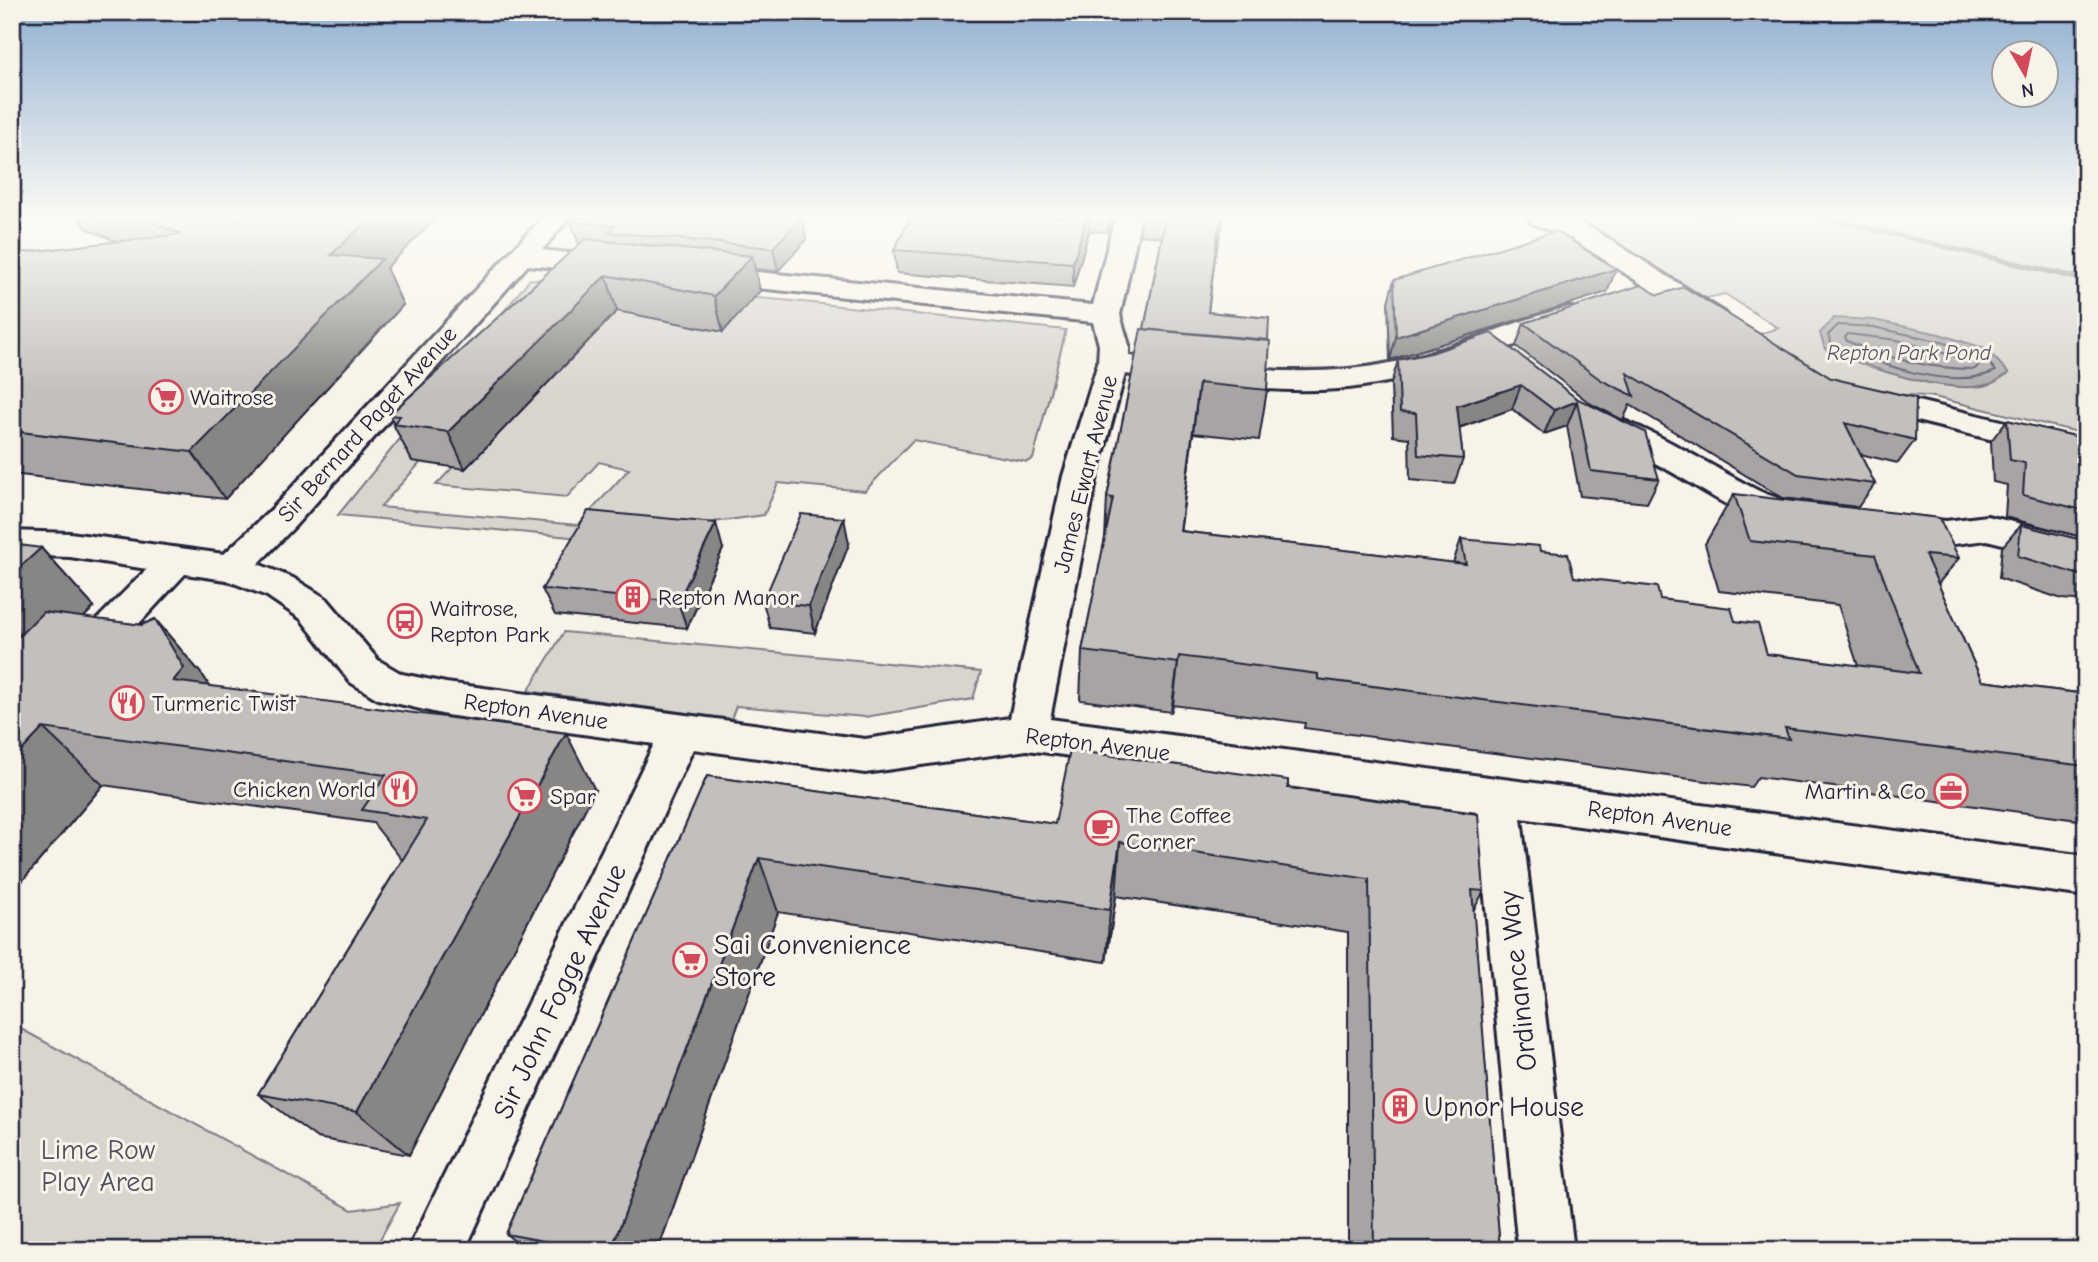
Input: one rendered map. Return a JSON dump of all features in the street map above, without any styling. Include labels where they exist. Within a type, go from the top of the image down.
[{"type":"street","name":"Sir Bernard Paget Avenue","points":[[232,568],[283,518],[501,276]]},
{"type":"street","points":[[714,276],[1105,316]]},
{"type":"street","name":"James Ewart Avenue","points":[[1027,733],[1080,477],[1113,363],[1114,345],[1105,316],[1114,276]]},
{"type":"street","points":[[1646,276],[1737,332]]},
{"type":"street","points":[[1628,295],[1661,286]]},
{"type":"street","points":[[1113,363],[1290,380],[1330,380],[1401,371],[1598,306]]},
{"type":"street","points":[[1489,343],[1516,364]]},
{"type":"street","points":[[1838,388],[1900,409],[1956,419],[2086,452]]},
{"type":"street","points":[[1579,413],[1700,473],[1765,509],[1811,517]]},
{"type":"street","points":[[1870,524],[1946,533],[1987,528],[2086,552]]},
{"type":"street","name":"Repton Avenue","points":[[12,530],[70,545]]},
{"type":"street","name":"Repton Avenue","points":[[12,543],[70,545],[232,568],[280,587],[314,609],[364,671],[392,688],[446,699],[864,756],[933,748],[985,736],[1027,733],[2086,876]]},
{"type":"street","points":[[12,732],[177,560]]},
{"type":"street","name":"Sir John Fogge Avenue","points":[[436,1250],[680,732]]},
{"type":"street","name":"Ordinance Way","points":[[1497,796],[1546,1250]]},
{"type":"green space","points":[[1661,276],[2086,276],[2086,434],[1934,397],[1894,395],[1854,388],[1811,368],[1757,335],[1778,328],[1725,294],[1698,300]]},
{"type":"green space","points":[[530,279],[793,301],[1066,330],[1033,459],[1027,462],[913,440],[865,491],[778,483],[764,515],[591,539],[338,515]],"holes":[[[598,330],[466,468],[454,466],[436,485],[567,497],[599,462],[629,469],[578,525],[380,507],[421,462],[412,460],[419,453],[405,450],[416,439]]]},
{"type":"green space","points":[[564,632],[981,672],[973,699],[865,717],[736,706],[731,719],[528,691]]},
{"type":"green space","name":"Lime Row Play Area","points":[[12,1024],[352,1210],[400,1203],[374,1250],[12,1250]]},
{"type":"water","name":"Repton Park Pond","points":[[1834,318],[1874,320],[1939,334],[1986,349],[2009,373],[1993,383],[1973,387],[1930,383],[1883,371],[1825,349],[1820,333]]},
{"type":"building","name":"Waitrose","points":[[12,276],[365,276],[192,452],[12,431]]},
{"type":"building","points":[[544,276],[605,276],[448,432],[393,424],[400,416],[389,415]]},
{"type":"building","points":[[611,276],[733,276],[714,296]]},
{"type":"building","points":[[1154,276],[1213,276],[1208,312],[1269,318],[1268,340],[1144,329]]},
{"type":"building","points":[[1408,276],[1594,276],[1396,337],[1394,280]]},
{"type":"building","points":[[1641,285],[1658,295],[1684,287],[1831,378],[1916,398],[1915,440],[1845,423],[1875,484],[1798,474],[1627,373],[1634,396],[1601,380],[1524,323]]},
{"type":"building","points":[[1141,329],[1270,341],[1267,390],[1199,383],[1180,531],[1466,564],[1461,539],[1539,546],[1540,551],[1568,554],[1574,577],[1657,587],[1660,599],[1731,608],[1735,621],[1758,624],[1767,654],[1919,673],[1875,555],[1750,541],[1734,494],[1939,518],[1959,558],[1925,555],[1982,681],[2086,694],[2086,766],[1785,728],[1789,739],[1318,679],[1318,674],[1179,656],[1178,663],[1082,651],[1113,498],[1107,497]]},
{"type":"building","points":[[1491,333],[1576,398],[1645,432],[1659,479],[1591,471],[1577,401],[1554,410],[1521,385],[1457,406],[1463,459],[1418,455],[1416,413],[1400,412],[1398,360],[1431,353]]},
{"type":"building","points":[[2007,420],[2079,437],[2086,448],[2086,511],[2023,495],[2025,463],[2010,460]]},
{"type":"building","points":[[588,511],[716,523],[678,602],[542,589]]},
{"type":"building","points":[[801,514],[844,518],[809,606],[763,602]]},
{"type":"building","points":[[2021,525],[2086,541],[2086,577],[2018,556]]},
{"type":"building","points":[[12,544],[41,548],[12,574]]},
{"type":"building","points":[[43,612],[142,625],[155,619],[184,668],[173,681],[566,733],[357,1112],[258,1094],[427,820],[362,810],[386,775],[43,728],[12,761],[12,643]]},
{"type":"building","points":[[1070,750],[1288,780],[1288,788],[1478,814],[1484,891],[1472,890],[1500,1250],[1374,1250],[1369,879],[1120,842],[1110,910],[759,858],[611,1250],[592,1250],[506,1234],[707,776],[1055,824]]},
{"type":"waterway","points":[[2068,276],[2086,280]]},
{"type":"place","name":"Waitrose","points":[[166,397]]},
{"type":"place","name":"Repton Manor","points":[[633,597]]},
{"type":"place","name":"Waitrose, Repton Park","points":[[405,621]]},
{"type":"place","name":"Turmeric Twist","points":[[127,703]]},
{"type":"place","name":"Chicken World","points":[[400,789]]},
{"type":"place","name":"Martin & Co","points":[[1951,791]]},
{"type":"place","name":"Spar","points":[[525,796]]},
{"type":"place","name":"The Coffee Corner","points":[[1102,828]]},
{"type":"place","name":"Sai Convenience Store","points":[[690,960]]},
{"type":"place","name":"Upnor House","points":[[1400,1106]]}]
